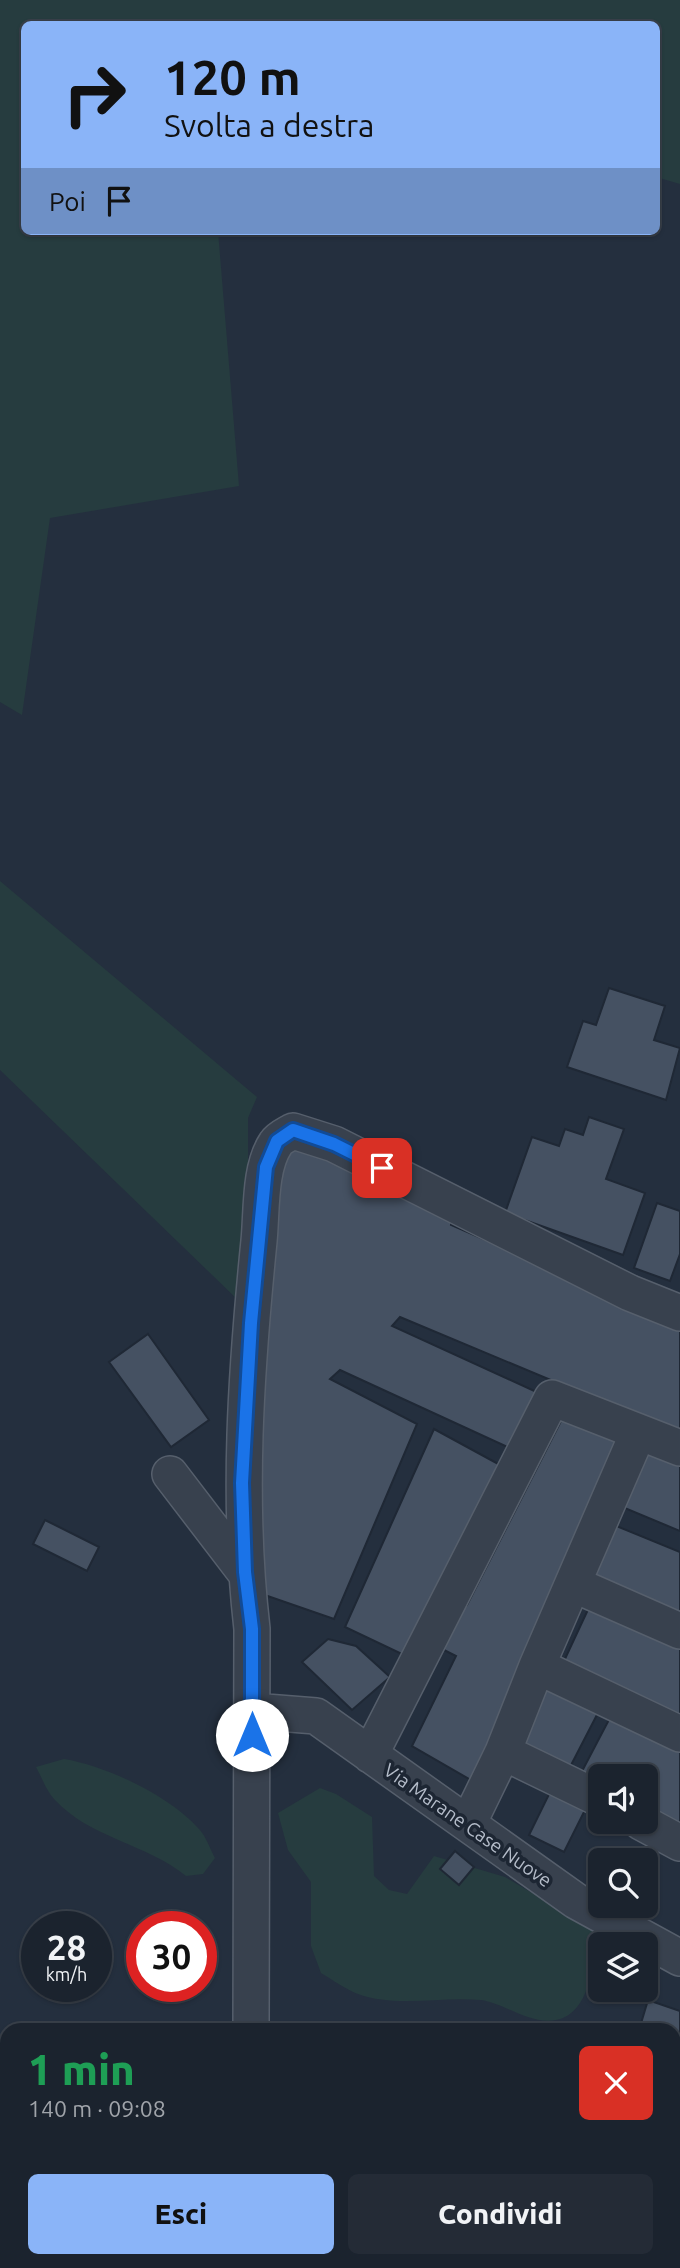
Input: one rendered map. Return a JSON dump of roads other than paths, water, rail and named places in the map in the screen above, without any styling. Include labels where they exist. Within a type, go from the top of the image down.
[{"type":"street","points":[[251,2023],[252,1629],[245,1572],[242,1483],[251,1323],[266,1167],[277,1141],[293,1130],[334,1144],[619,1287],[680,1313]]},
{"type":"street","points":[[370,1755],[552,1398],[680,1448]]},
{"type":"street","points":[[468,1824],[503,1752],[537,1666],[638,1433]]},
{"type":"street","points":[[170,1474],[245,1572]]},
{"type":"street","points":[[573,1584],[680,1631]]},
{"type":"street","points":[[537,1666],[680,1734]]},
{"type":"street","name":"Via Marane Case Nuove","points":[[253,1711],[316,1716],[576,1901],[680,1958]]},
{"type":"street","points":[[503,1752],[588,1792]]},
{"type":"street","points":[[658,1831],[680,1843]]}]
